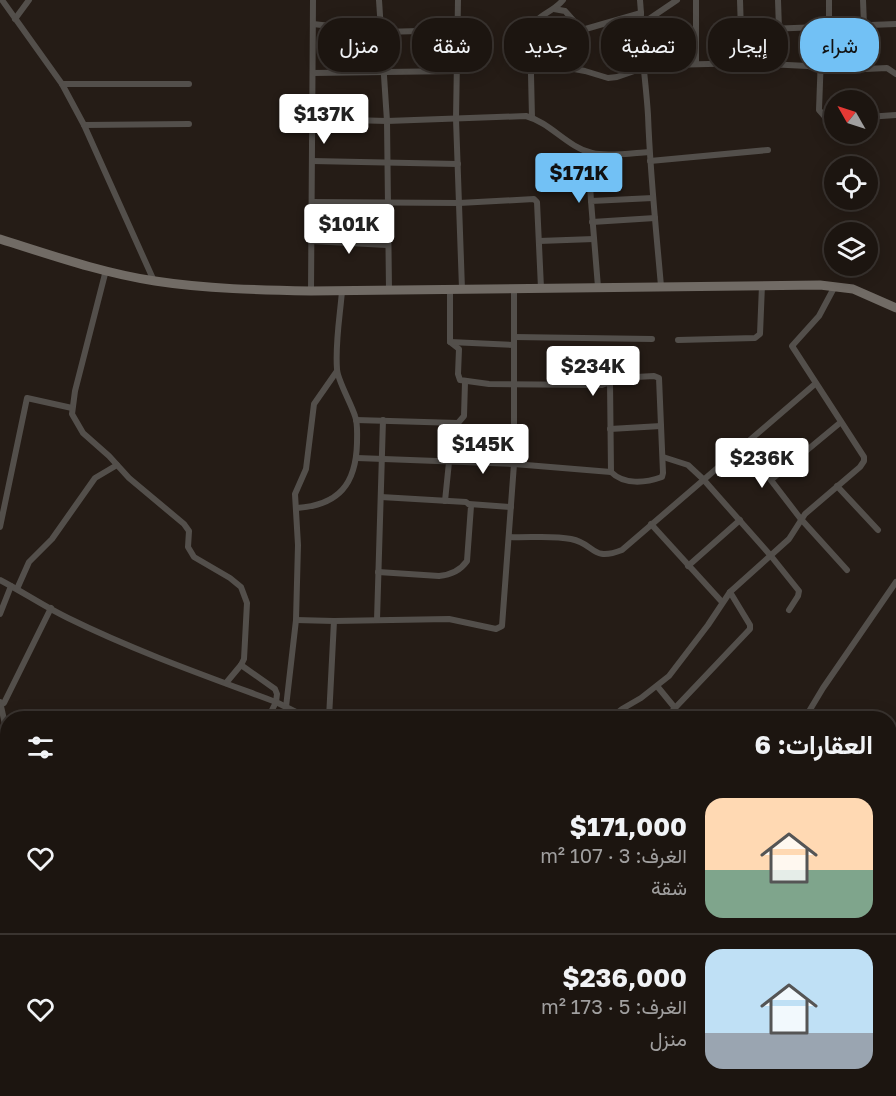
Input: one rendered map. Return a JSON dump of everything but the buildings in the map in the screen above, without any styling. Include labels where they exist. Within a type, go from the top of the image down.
[{"type":"street","points":[[2,0],[62,84],[84,125],[154,281]]},
{"type":"street","points":[[15,19],[29,0]]},
{"type":"street","points":[[311,291],[313,0]]},
{"type":"street","points":[[380,0],[382,18]]},
{"type":"street","points":[[457,18],[458,0]]},
{"type":"street","points":[[538,18],[545,12],[554,9],[563,0]]},
{"type":"street","points":[[640,0],[641,18]]},
{"type":"street","points":[[650,18],[676,0]]},
{"type":"street","points":[[696,0],[696,18]]},
{"type":"street","points":[[740,0],[741,18]]},
{"type":"street","points":[[778,0],[779,18]]},
{"type":"street","points":[[826,18],[829,0]]},
{"type":"street","points":[[863,0],[864,18]]},
{"type":"street","points":[[554,9],[565,11],[582,30],[641,14]]},
{"type":"street","points":[[313,24],[318,25]]},
{"type":"street","points":[[879,25],[896,24]]},
{"type":"street","points":[[696,64],[708,64]]},
{"type":"street","points":[[879,68],[887,68],[896,75]]},
{"type":"street","points":[[313,74],[385,72],[389,290]]},
{"type":"street","points":[[458,72],[456,119],[462,289]]},
{"type":"street","points":[[531,72],[532,118]]},
{"type":"street","points":[[588,72],[608,78],[631,72]]},
{"type":"street","points":[[643,72],[661,286]]},
{"type":"street","points":[[821,72],[819,110],[824,116]]},
{"type":"street","points":[[62,84],[189,84]]},
{"type":"street","points":[[878,116],[896,115]]},
{"type":"street","points":[[312,119],[387,121],[518,116],[544,123],[594,154],[649,152]]},
{"type":"street","points":[[84,125],[189,124]]},
{"type":"street","points":[[650,161],[768,150]]},
{"type":"street","points":[[588,152],[598,287]]},
{"type":"street","points":[[312,161],[458,164]]},
{"type":"street","points":[[591,201],[653,198]]},
{"type":"street","points":[[312,202],[459,203],[534,199],[537,202],[542,288]]},
{"type":"street","points":[[592,222],[655,218]]},
{"type":"street","points":[[0,239],[106,270],[154,281],[236,290],[835,286],[864,293],[896,308]]},
{"type":"street","points":[[539,241],[594,239]]},
{"type":"street","points":[[311,241],[387,245]]},
{"type":"street","points":[[106,270],[72,408],[74,417],[83,433],[148,495],[184,524],[189,531],[188,547],[194,557],[241,587],[247,603],[244,659],[226,683]]},
{"type":"street","points":[[678,340],[755,338],[760,334],[762,285]]},
{"type":"street","points":[[620,711],[669,676],[708,626],[730,592],[789,539],[800,518],[860,467],[864,461],[864,457],[792,346],[819,316],[835,286]]},
{"type":"street","points":[[450,289],[450,342]]},
{"type":"street","points":[[296,620],[449,619],[499,628],[503,624],[514,464],[514,289]]},
{"type":"street","points":[[297,508],[331,500],[352,478],[357,458],[356,420],[350,399],[337,371],[342,291]]},
{"type":"street","points":[[514,337],[652,339]]},
{"type":"street","points":[[450,342],[514,345]]},
{"type":"street","points":[[357,458],[514,464],[611,472],[625,481],[662,477],[658,377],[618,378],[602,385],[514,385],[465,382],[460,380],[458,374],[459,349],[450,342]]},
{"type":"street","points":[[285,707],[296,620],[297,508],[295,494],[306,469],[315,404],[337,371]]},
{"type":"street","points":[[356,420],[458,423],[464,416],[465,382]]},
{"type":"street","points":[[610,382],[611,472]]},
{"type":"street","points":[[510,537],[570,539],[601,555],[622,550],[815,384]]},
{"type":"street","points":[[0,527],[27,398],[72,408]]},
{"type":"street","points":[[377,620],[383,420]]},
{"type":"street","points":[[771,480],[841,422]]},
{"type":"street","points":[[610,429],[661,426]]},
{"type":"street","points":[[744,445],[800,518],[847,570]]},
{"type":"street","points":[[663,457],[688,465],[771,556],[799,591],[789,610]]},
{"type":"street","points":[[444,501],[449,462]]},
{"type":"street","points":[[17,590],[28,562],[52,539],[95,478],[117,465]]},
{"type":"street","points":[[837,486],[878,530]]},
{"type":"street","points":[[381,497],[511,507]]},
{"type":"street","points":[[378,572],[439,576],[459,570],[467,561],[470,504]]},
{"type":"street","points":[[688,566],[740,520]]},
{"type":"street","points":[[651,524],[722,602]]},
{"type":"street","points":[[0,580],[66,617],[148,653],[276,702],[293,711]]},
{"type":"street","points":[[809,711],[896,582]]},
{"type":"street","points":[[0,614],[10,586]]},
{"type":"street","points":[[672,711],[750,629],[750,625],[730,592]]},
{"type":"street","points":[[2,702],[51,608]]},
{"type":"street","points":[[329,711],[334,621]]},
{"type":"street","points":[[241,665],[275,689],[276,702],[272,711]]},
{"type":"street","points":[[657,686],[675,708]]}]
